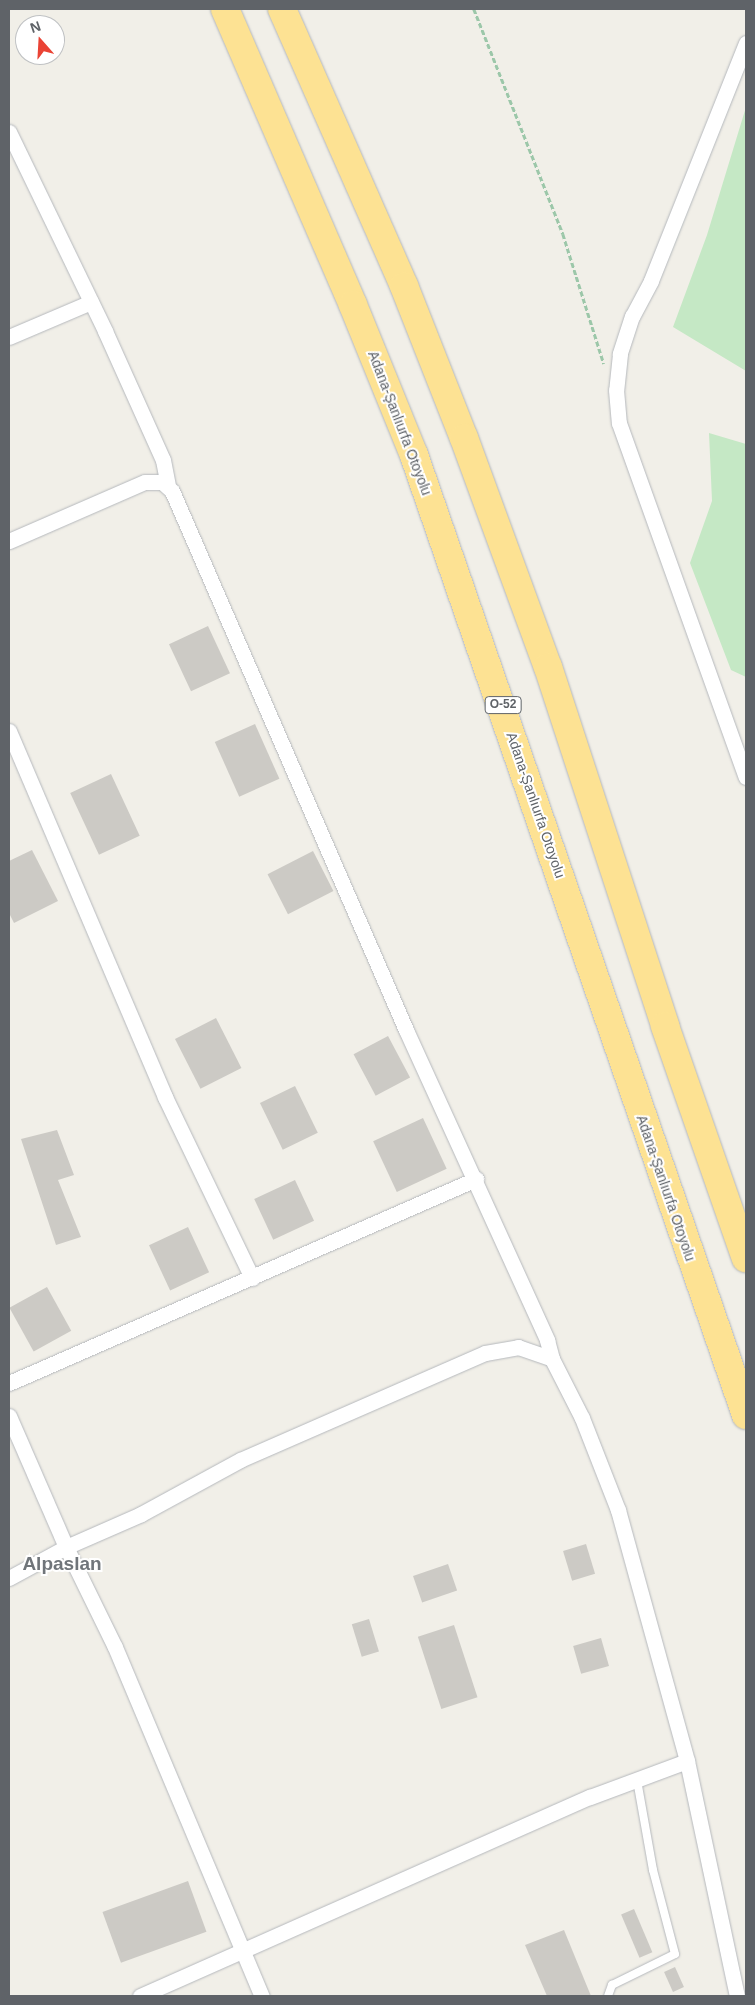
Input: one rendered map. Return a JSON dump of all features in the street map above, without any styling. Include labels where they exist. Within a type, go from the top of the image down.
[{"type":"highway","name":"Adana-Şanlıurfa Otoyolu","points":[[225,9],[353,305],[414,455],[746,1415]]},
{"type":"highway","points":[[282,9],[404,286],[464,438],[548,667],[665,1026],[746,1258]]},
{"type":"street","points":[[746,43],[651,281],[632,316],[620,354],[616,390],[619,423],[746,777]]},
{"type":"street","points":[[9,132],[163,460],[168,486],[190,530],[406,1030],[476,1178],[547,1340],[552,1358],[582,1418],[618,1510],[687,1761],[737,1996]]},
{"type":"street","points":[[9,337],[90,302]]},
{"type":"street","points":[[9,541],[145,482],[156,480],[168,486]]},
{"type":"street","points":[[9,731],[165,1096],[252,1278]]},
{"type":"street","points":[[9,1383],[252,1278],[476,1178]]},
{"type":"street","points":[[9,1578],[66,1547],[141,1514],[240,1460],[485,1353],[518,1347],[552,1358]]},
{"type":"street","points":[[9,1416],[66,1547],[115,1646],[262,1996]]},
{"type":"street","points":[[140,1996],[243,1953],[581,1801],[687,1761]]},
{"type":"lane","points":[[608,1996],[612,1985],[676,1954],[653,1870],[638,1780]]},
{"type":"path","points":[[474,9],[563,234],[606,370]]},
{"type":"green space","points":[[746,107],[746,371],[673,327],[707,235]]},
{"type":"green space","points":[[709,433],[746,444],[746,677],[731,670],[690,563],[712,501]]},
{"type":"building","points":[[208,626],[230,673],[191,691],[169,644]]},
{"type":"building","points":[[255,724],[279,779],[239,797],[215,742]]},
{"type":"building","points":[[111,774],[140,836],[99,855],[70,793]]},
{"type":"building","points":[[32,850],[58,901],[14,923],[9,913],[9,861]]},
{"type":"building","points":[[313,851],[333,891],[288,914],[268,874]]},
{"type":"building","points":[[216,1018],[241,1068],[200,1089],[175,1039]]},
{"type":"building","points":[[388,1036],[410,1077],[376,1096],[354,1054]]},
{"type":"building","points":[[295,1086],[318,1133],[283,1150],[260,1103]]},
{"type":"building","points":[[423,1118],[447,1169],[397,1192],[373,1141]]},
{"type":"building","points":[[57,1130],[74,1175],[58,1180],[81,1237],[56,1245],[21,1139]]},
{"type":"building","points":[[295,1180],[314,1221],[273,1240],[254,1199]]},
{"type":"building","points":[[188,1227],[209,1272],[170,1290],[149,1245]]},
{"type":"building","points":[[47,1287],[71,1331],[34,1352],[9,1308]]},
{"type":"building","points":[[586,1544],[595,1574],[572,1581],[563,1551]]},
{"type":"building","points":[[448,1564],[457,1590],[422,1603],[413,1576]]},
{"type":"building","points":[[369,1619],[379,1652],[362,1657],[352,1624]]},
{"type":"building","points":[[454,1625],[477,1697],[441,1709],[418,1637]]},
{"type":"building","points":[[601,1638],[609,1666],[581,1674],[573,1646]]},
{"type":"building","points":[[188,1881],[206,1932],[121,1963],[102,1912]]},
{"type":"building","points":[[634,1909],[652,1952],[639,1958],[621,1914]]},
{"type":"building","points":[[564,1930],[591,1996],[547,1996],[525,1945]]},
{"type":"building","points":[[675,1967],[684,1987],[673,1992],[664,1972]]},
{"type":"district","name":"Alpaslan","points":[[62,1564]]}]
